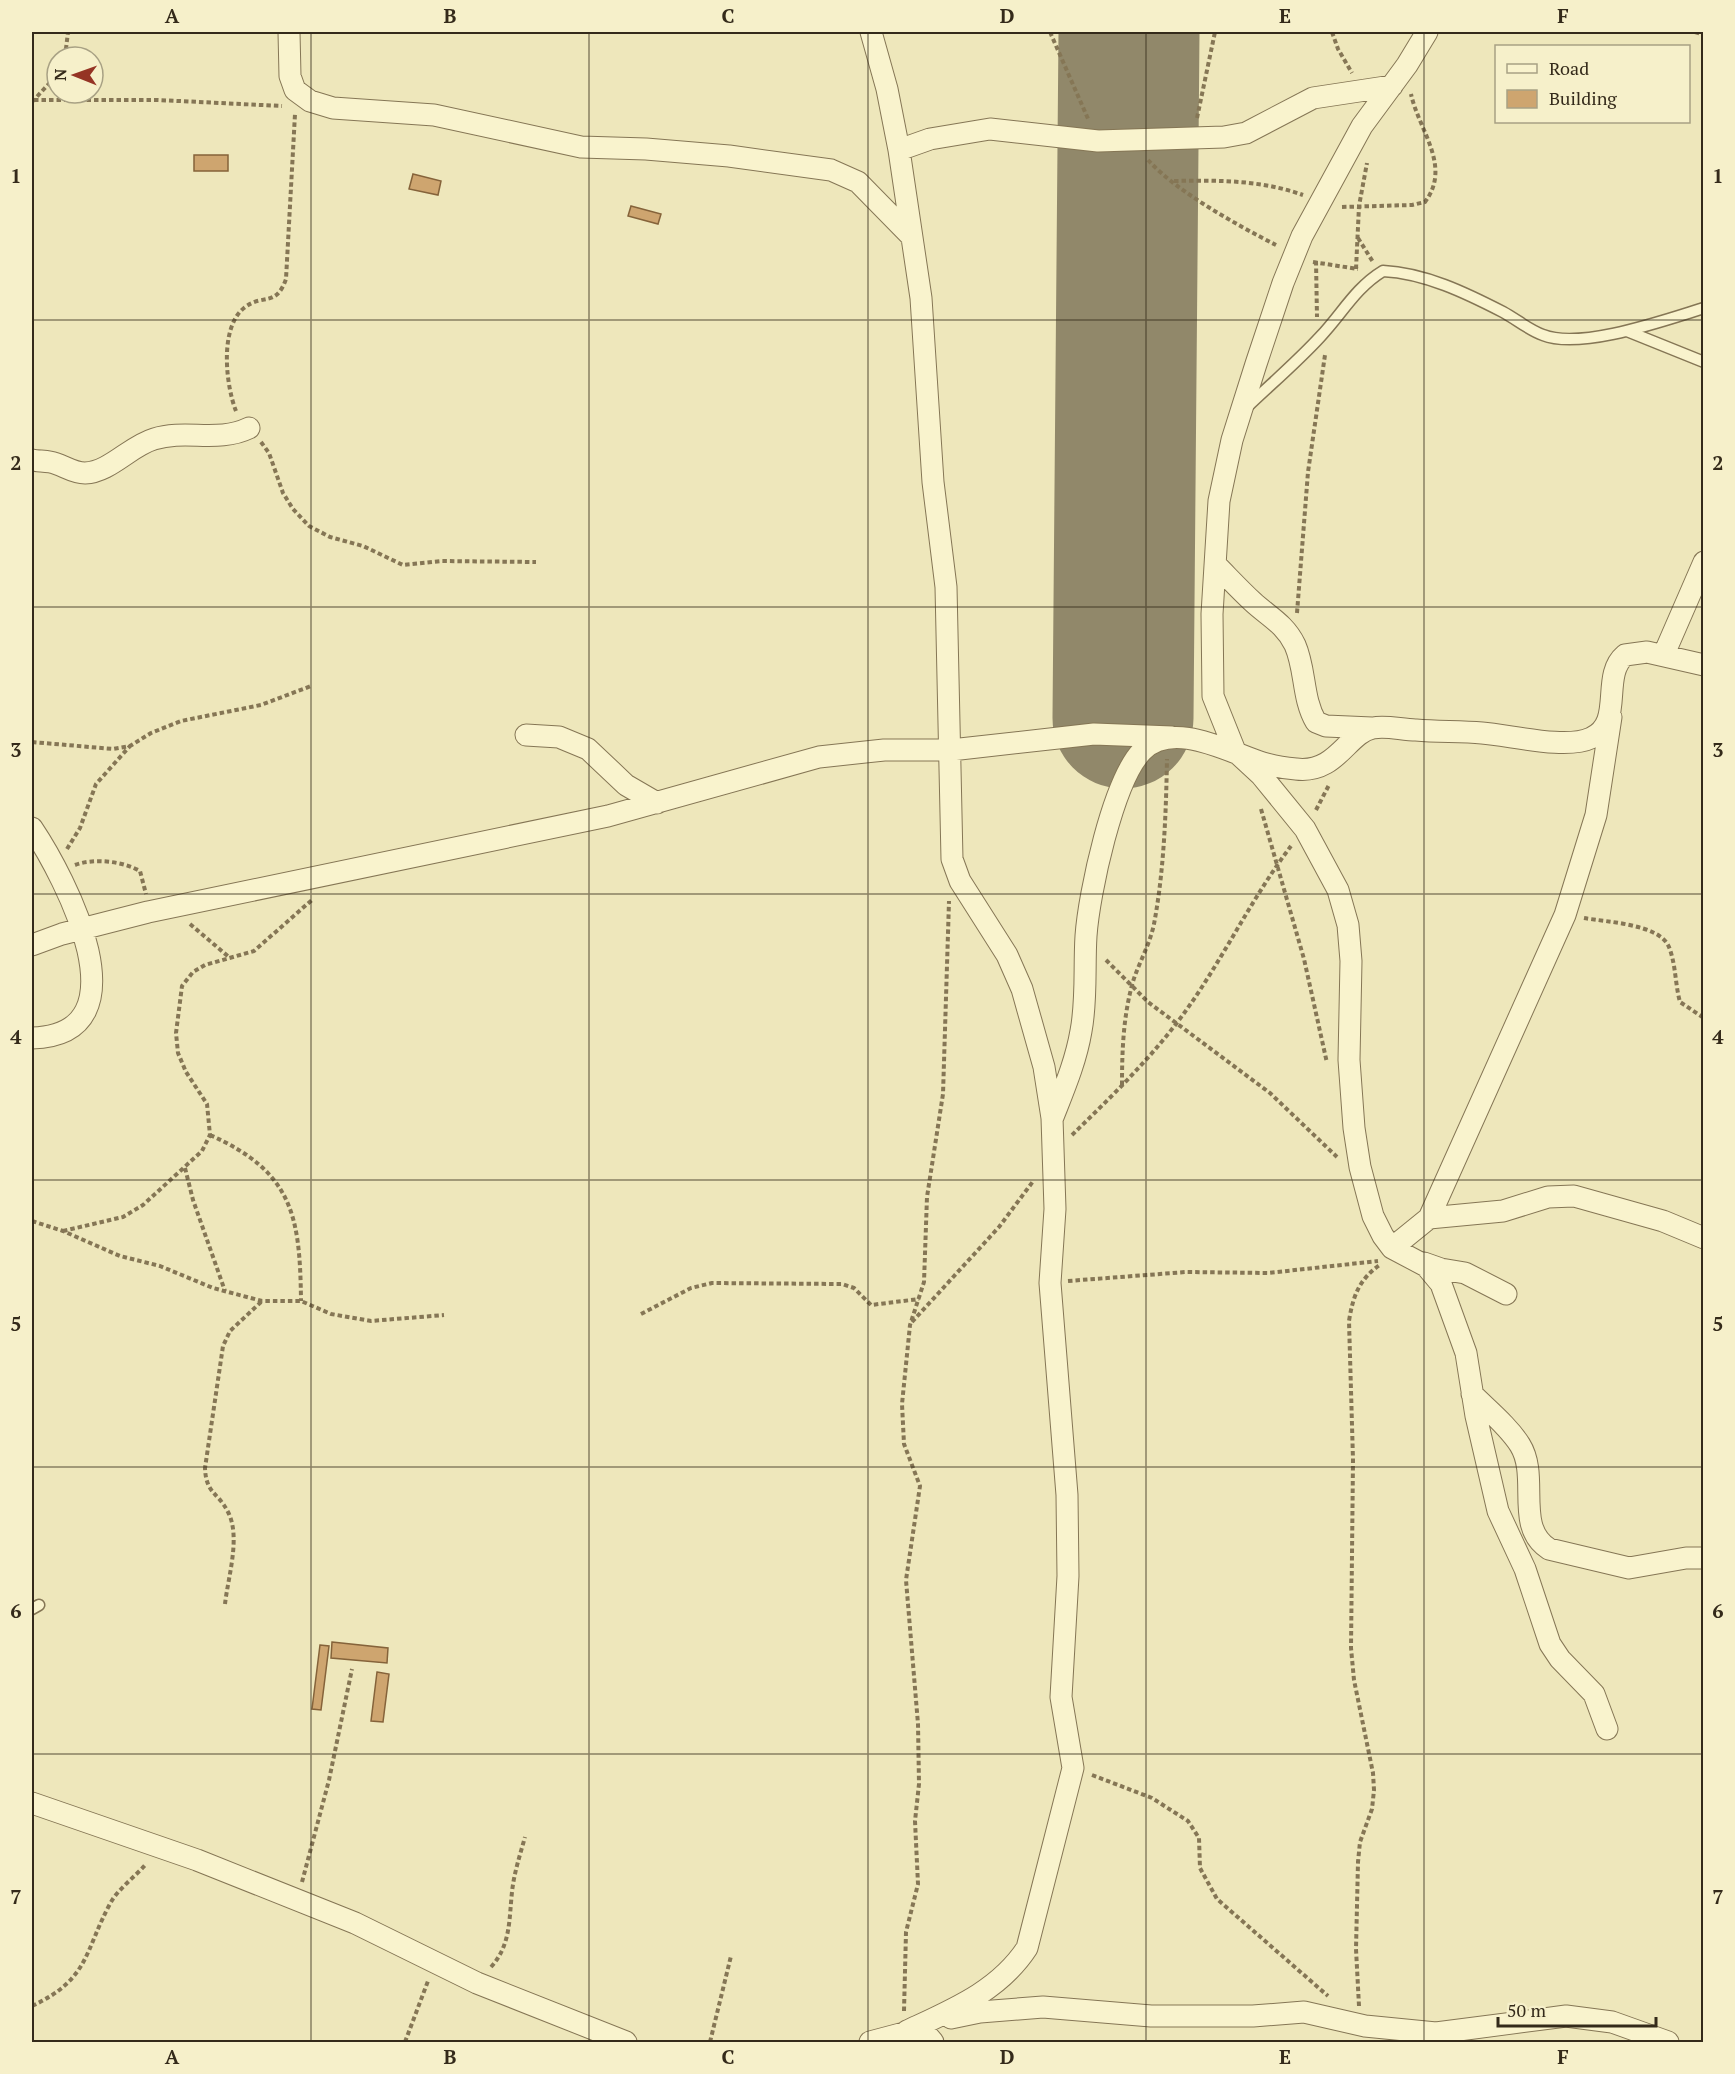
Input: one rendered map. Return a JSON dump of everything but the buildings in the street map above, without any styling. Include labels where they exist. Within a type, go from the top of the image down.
[{"type":"street","points":[[289,32],[290,76],[295,99],[333,108],[434,116],[581,147],[646,149],[729,156],[831,170],[858,182],[910,235]]},
{"type":"street","points":[[871,32],[887,89],[921,298],[933,482],[946,587],[952,859],[960,881],[1007,955],[1022,989],[1044,1067],[1052,1119],[1054,1209],[1050,1283],[1067,1495],[1068,1576],[1061,1697],[1073,1768],[1027,1948],[1016,1965],[980,1994],[914,2035]]},
{"type":"street","points":[[1427,32],[1407,65],[1362,126],[1320,201],[1294,254],[1240,414],[1219,501],[1212,614],[1213,696],[1235,751],[1261,775],[1305,829],[1338,890],[1348,925],[1351,961],[1350,1060],[1354,1128],[1360,1167],[1374,1216],[1383,1236],[1392,1248],[1441,1269],[1465,1273],[1506,1294]]},
{"type":"street","points":[[898,150],[930,139],[990,129],[1098,141],[1193,140],[1246,133],[1312,98],[1392,86]]},
{"type":"street","points":[[32,460],[51,462],[75,472],[86,473],[100,469],[152,439],[172,434],[228,436],[249,428]]},
{"type":"street","points":[[1664,654],[1704,562]]},
{"type":"street","points":[[1216,565],[1255,604],[1275,617],[1294,643],[1301,660],[1307,701],[1316,722],[1326,726],[1479,732],[1580,742],[1600,732],[1611,714]]},
{"type":"street","points":[[1392,1248],[1429,1218],[1565,915],[1596,814],[1611,714],[1612,679],[1620,658],[1633,652],[1664,654],[1704,665]]},
{"type":"street","points":[[32,945],[84,928],[148,912],[608,816],[819,757],[884,750],[951,750],[1094,734],[1139,734],[1235,751],[1263,763],[1298,770],[1322,766],[1372,728]]},
{"type":"street","points":[[526,735],[559,737],[588,749],[626,785],[657,803]]},
{"type":"street","points":[[1052,1119],[1073,1066],[1082,1029],[1086,934],[1096,875],[1124,781],[1142,751],[1157,741],[1170,738]]},
{"type":"street","points":[[32,828],[56,870],[84,928],[91,962],[90,996],[86,1012],[73,1027],[56,1036],[32,1038]]},
{"type":"street","points":[[1429,1218],[1503,1211],[1548,1197],[1574,1196],[1663,1221],[1704,1238]]},
{"type":"street","points":[[1418,1260],[1441,1284],[1449,1301],[1466,1353],[1472,1394],[1498,1511],[1525,1569],[1550,1644],[1560,1659],[1594,1694],[1607,1729]]},
{"type":"street","points":[[1472,1394],[1521,1446],[1527,1463],[1531,1529],[1539,1543],[1549,1549],[1629,1568],[1686,1558],[1704,1558]]},
{"type":"street","points":[[32,1803],[161,1847],[355,1923],[477,1983],[626,2043]]},
{"type":"street","points":[[870,2043],[914,2035],[980,2012],[1043,2007],[1151,2016],[1253,2016],[1304,2012],[1360,2024],[1436,2032],[1574,2017],[1612,2022],[1668,2043]]},
{"type":"lane","points":[[1240,414],[1318,340],[1354,293],[1383,271],[1437,282],[1501,311],[1543,335],[1568,338],[1626,331],[1704,308]]},
{"type":"lane","points":[[1626,331],[1704,362]]},
{"type":"path","points":[[1050,32],[1098,141]]},
{"type":"path","points":[[1193,140],[1215,32]]},
{"type":"path","points":[[1332,32],[1350,71],[1370,90]]},
{"type":"path","points":[[1695,32],[1704,35]]},
{"type":"path","points":[[1359,206],[1412,205],[1425,202],[1432,192],[1437,173],[1433,153],[1415,110],[1407,65]]},
{"type":"path","points":[[33,101],[45,88]]},
{"type":"path","points":[[33,101],[295,99],[286,279],[282,292],[275,298],[250,304],[242,310],[231,331],[227,376],[231,399],[238,415],[269,453],[283,493],[293,508],[309,526],[330,537],[363,546],[403,565],[441,561],[536,562]]},
{"type":"path","points":[[1134,141],[1159,172],[1247,229],[1316,264],[1356,269]]},
{"type":"path","points":[[1354,293],[1359,206],[1369,158]]},
{"type":"path","points":[[1173,181],[1266,184],[1320,201]]},
{"type":"path","points":[[1357,236],[1375,265]]},
{"type":"path","points":[[1317,253],[1318,340]]},
{"type":"path","points":[[1294,643],[1308,472],[1329,328]]},
{"type":"path","points":[[56,870],[80,828],[96,784],[130,746],[151,733],[181,721],[261,705],[311,686]]},
{"type":"path","points":[[1122,1086],[1124,1027],[1131,987],[1149,945],[1154,922],[1170,738]]},
{"type":"path","points":[[32,742],[105,749],[130,746]]},
{"type":"path","points":[[910,1325],[999,1227],[1053,1155],[1122,1086],[1176,1024],[1279,863],[1305,829],[1344,751]]},
{"type":"path","points":[[56,870],[85,861],[131,866],[140,871],[144,879],[148,912]]},
{"type":"path","points":[[1279,863],[1328,1068]]},
{"type":"path","points":[[63,1231],[123,1217],[143,1204],[202,1151],[210,1135],[207,1104],[186,1072],[178,1053],[176,1033],[182,986],[193,972],[205,965],[254,951],[339,873]]},
{"type":"path","points":[[914,2035],[906,1932],[918,1884],[915,1821],[919,1784],[918,1724],[906,1580],[920,1486],[904,1444],[902,1421],[910,1325],[924,1281],[927,1197],[943,1094],[949,899]]},
{"type":"path","points":[[173,907],[231,958]]},
{"type":"path","points":[[1565,915],[1644,929],[1660,936],[1668,946],[1680,1002],[1704,1018]]},
{"type":"path","points":[[1086,934],[1131,987],[1176,1024],[1269,1093],[1307,1125],[1344,1165]]},
{"type":"path","points":[[210,1135],[238,1147],[261,1164],[277,1183],[290,1206],[300,1254],[301,1301]]},
{"type":"path","points":[[185,1168],[193,1200],[226,1292]]},
{"type":"path","points":[[32,1221],[63,1231],[120,1256],[160,1266],[226,1292],[262,1301],[301,1301],[331,1314],[371,1321],[444,1315]]},
{"type":"path","points":[[1050,1283],[1186,1272],[1290,1272],[1341,1263],[1386,1261],[1359,1283],[1349,1321],[1353,1449],[1351,1648],[1356,1698],[1373,1773],[1374,1790],[1372,1809],[1360,1842],[1358,1862],[1356,1949],[1360,2024]]},
{"type":"path","points":[[641,1314],[691,1288],[712,1283],[761,1285],[826,1282],[854,1288],[871,1305],[919,1299]]},
{"type":"path","points":[[225,1604],[233,1537],[232,1524],[228,1511],[206,1483],[205,1468],[223,1346],[230,1331],[262,1301]]},
{"type":"path","points":[[295,1899],[308,1865],[352,1669]]},
{"type":"path","points":[[1073,1768],[1152,1798],[1188,1821],[1199,1838],[1200,1868],[1217,1899],[1334,2001]]},
{"type":"path","points":[[477,1983],[501,1956],[510,1925],[512,1891],[525,1837]]},
{"type":"path","points":[[32,2006],[65,1987],[81,1969],[111,1902],[161,1847]]},
{"type":"path","points":[[710,2043],[731,1956]]},
{"type":"path","points":[[405,2043],[434,1963]]},
{"type":"runway","points":[[1123,718],[1129,32]]}]
